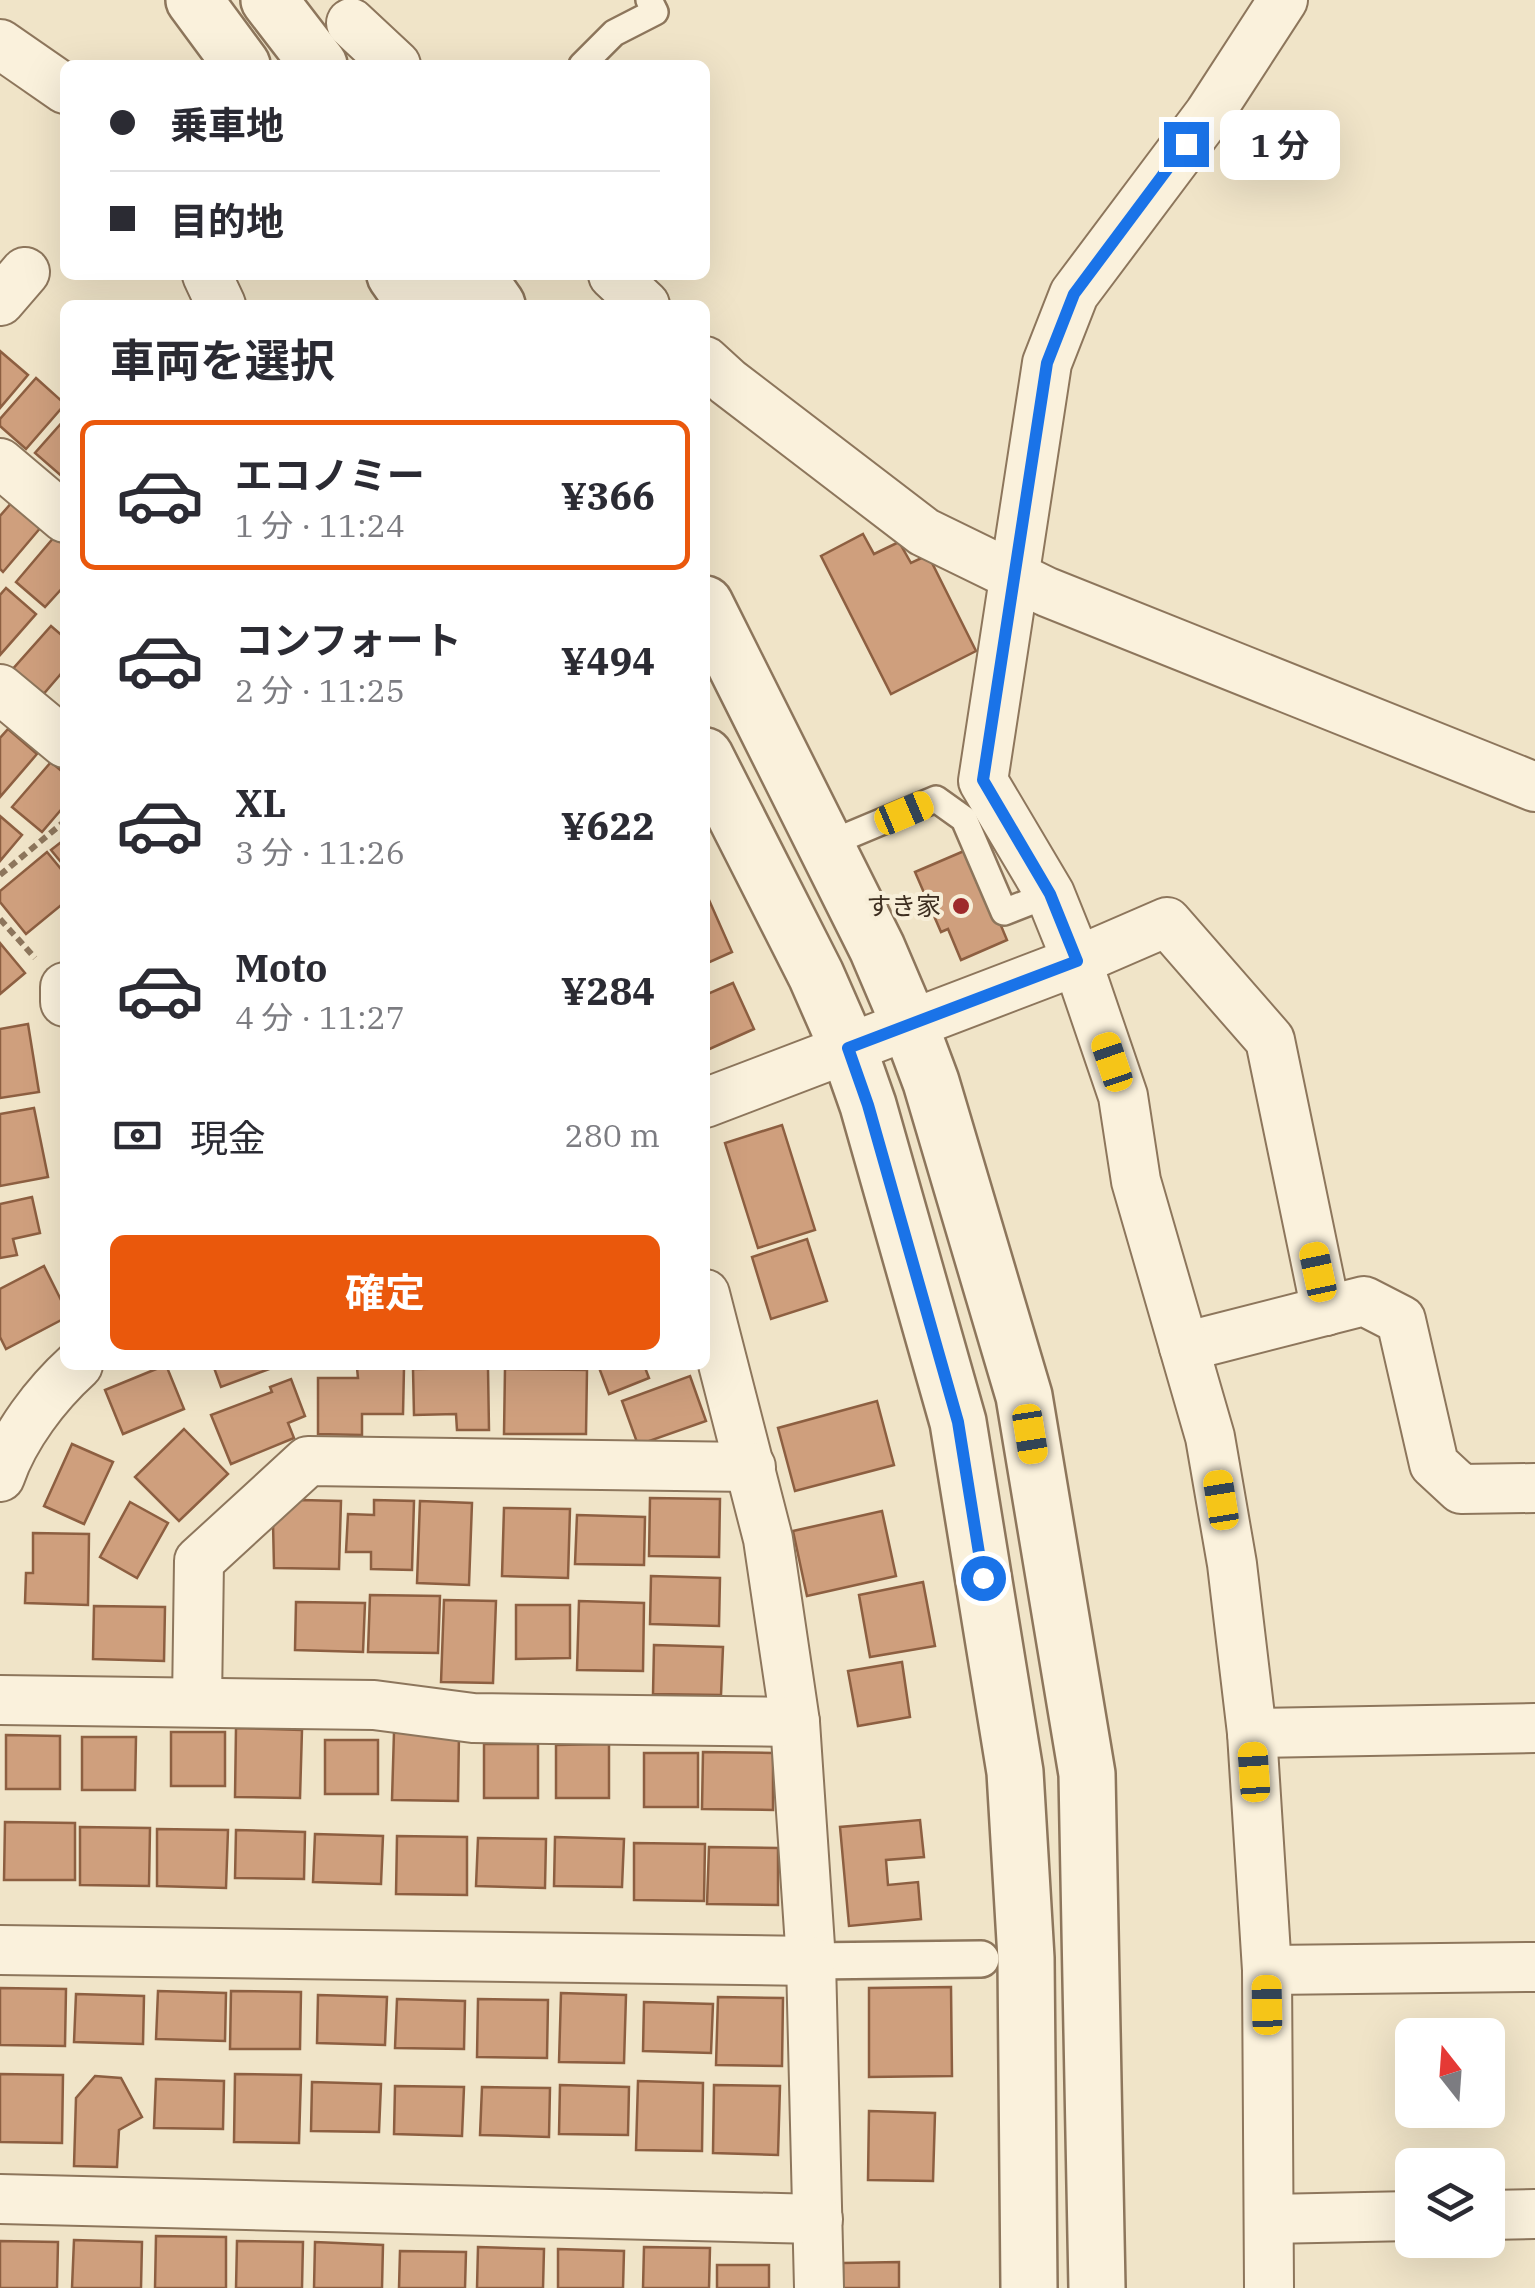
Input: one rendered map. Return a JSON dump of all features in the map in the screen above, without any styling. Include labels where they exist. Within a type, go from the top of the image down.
[{"type":"street","points":[[194,0],[238,60]]},
{"type":"street","points":[[269,0],[335,44],[381,60]]},
{"type":"street","points":[[1270,2288],[1267,1970],[1252,1733],[1232,1564],[1210,1437],[1136,1181],[1123,1096],[1077,961],[1050,894],[983,780],[1047,363],[1074,294],[1209,114],[1284,0]]},
{"type":"street","points":[[0,44],[60,86]]},
{"type":"street","points":[[408,297],[448,280]]},
{"type":"street","points":[[618,280],[640,300]]},
{"type":"street","points":[[710,365],[924,532],[1047,592],[1535,787]]},
{"type":"street","points":[[0,463],[60,514]]},
{"type":"street","points":[[710,614],[877,948],[909,1024],[931,1082],[1024,1396],[1087,1774],[1097,2288]]},
{"type":"street","points":[[0,689],[58,723]]},
{"type":"street","points":[[710,766],[816,975],[848,1048],[868,1105],[958,1422],[1015,1772],[1026,1958],[1028,2288]]},
{"type":"street","points":[[710,1102],[1077,961],[1168,922],[1270,1040],[1326,1311]]},
{"type":"street","points":[[1184,1347],[1364,1301],[1402,1320],[1434,1464],[1461,1489],[1535,1488]]},
{"type":"street","points":[[710,1313],[768,1539],[795,1722],[811,1961],[820,2288]]},
{"type":"street","points":[[0,1477],[26,1428],[73,1370]]},
{"type":"street","points":[[197,1702],[198,1561],[308,1461],[751,1467]]},
{"type":"street","points":[[0,1700],[374,1705],[474,1718],[795,1722]]},
{"type":"street","points":[[1252,1733],[1535,1728]]},
{"type":"street","points":[[0,1950],[811,1961],[981,1959]]},
{"type":"street","points":[[1267,1970],[1535,1967]]},
{"type":"street","points":[[0,2199],[818,2219]]},
{"type":"street","points":[[1505,2215],[1535,2214]]},
{"type":"street","points":[[1269,2219],[1395,2216]]},
{"type":"lane","points":[[587,60],[614,32],[655,12],[649,0]]},
{"type":"lane","points":[[826,845],[936,799],[964,819],[1004,912],[1050,894]]},
{"type":"path","points":[[0,875],[60,825]]},
{"type":"building","points":[[0,351],[28,375],[0,408]]},
{"type":"building","points":[[36,378],[60,400],[60,410],[26,449],[0,426],[0,419]]},
{"type":"building","points":[[60,425],[60,475],[35,453]]},
{"type":"building","points":[[13,501],[42,526],[3,572],[0,516]]},
{"type":"building","points":[[863,534],[874,554],[899,542],[911,563],[928,555],[976,651],[891,694],[821,556]]},
{"type":"building","points":[[55,536],[60,540],[60,590],[45,607],[16,582]]},
{"type":"building","points":[[6,588],[36,614],[0,655],[0,595]]},
{"type":"building","points":[[51,626],[60,634],[60,675],[41,697],[11,671]]},
{"type":"building","points":[[8,729],[37,754],[0,797],[0,738]]},
{"type":"building","points":[[51,762],[60,770],[60,811],[42,832],[12,807]]},
{"type":"building","points":[[0,816],[22,835],[0,861]]},
{"type":"building","points":[[60,843],[60,861],[51,850]]},
{"type":"building","name":"すき家","points":[[964,851],[977,883],[982,880],[1007,940],[961,960],[948,929],[941,932],[915,872]]},
{"type":"building","points":[[47,852],[60,868],[60,906],[26,934],[0,902],[0,891]]},
{"type":"building","points":[[710,902],[732,952],[710,962]]},
{"type":"building","points":[[0,943],[25,973],[0,994]]},
{"type":"building","points":[[733,983],[754,1029],[710,1049],[710,993]]},
{"type":"building","points":[[28,1024],[39,1092],[0,1098],[0,1029]]},
{"type":"building","points":[[34,1108],[48,1177],[0,1186],[0,1114]]},
{"type":"building","points":[[782,1125],[815,1230],[758,1248],[725,1143]]},
{"type":"building","points":[[32,1197],[40,1233],[13,1239],[17,1255],[0,1258],[0,1204]]},
{"type":"building","points":[[807,1239],[827,1301],[771,1319],[752,1257]]},
{"type":"building","points":[[44,1266],[60,1298],[60,1321],[6,1349],[0,1337],[0,1289]]},
{"type":"building","points":[[154,1370],[168,1370],[184,1409],[123,1434],[105,1390]]},
{"type":"building","points":[[215,1370],[267,1370],[221,1387]]},
{"type":"building","points":[[357,1370],[404,1370],[403,1414],[362,1414],[362,1435],[318,1434],[318,1378],[358,1378]]},
{"type":"building","points":[[413,1370],[488,1370],[489,1430],[457,1430],[456,1414],[414,1415]]},
{"type":"building","points":[[505,1370],[587,1370],[586,1434],[504,1434]]},
{"type":"building","points":[[600,1370],[646,1370],[649,1378],[609,1394]]},
{"type":"building","points":[[690,1376],[706,1421],[638,1445],[622,1401]]},
{"type":"building","points":[[291,1379],[305,1416],[288,1423],[294,1438],[231,1464],[211,1415],[272,1392],[270,1387]]},
{"type":"building","points":[[877,1401],[894,1465],[795,1491],[778,1428]]},
{"type":"building","points":[[184,1429],[228,1474],[179,1521],[135,1477]]},
{"type":"building","points":[[72,1444],[113,1462],[84,1524],[44,1506]]},
{"type":"building","points":[[650,1498],[720,1499],[719,1557],[649,1556]]},
{"type":"building","points":[[301,1500],[341,1501],[339,1569],[274,1568],[273,1523]]},
{"type":"building","points":[[374,1500],[414,1501],[412,1570],[371,1569],[371,1552],[346,1552],[348,1514],[374,1515]]},
{"type":"building","points":[[420,1501],[472,1503],[469,1585],[417,1583]]},
{"type":"building","points":[[130,1502],[168,1523],[137,1578],[100,1557]]},
{"type":"building","points":[[504,1508],[570,1509],[568,1578],[502,1576]]},
{"type":"building","points":[[882,1511],[896,1576],[807,1596],[793,1531]]},
{"type":"building","points":[[577,1515],[645,1517],[644,1565],[575,1564]]},
{"type":"building","points":[[33,1533],[89,1534],[88,1605],[25,1603],[26,1573],[33,1573]]},
{"type":"building","points":[[651,1576],[720,1578],[719,1626],[650,1624]]},
{"type":"building","points":[[923,1582],[935,1646],[870,1657],[859,1595]]},
{"type":"building","points":[[370,1595],[440,1596],[438,1653],[368,1652]]},
{"type":"building","points":[[444,1600],[496,1601],[493,1683],[441,1682]]},
{"type":"building","points":[[579,1601],[644,1603],[643,1671],[577,1670]]},
{"type":"building","points":[[296,1602],[365,1603],[363,1652],[295,1650]]},
{"type":"building","points":[[516,1605],[570,1605],[570,1658],[516,1659]]},
{"type":"building","points":[[94,1606],[165,1607],[164,1661],[93,1659]]},
{"type":"building","points":[[654,1645],[723,1647],[721,1695],[653,1694]]},
{"type":"building","points":[[902,1662],[910,1717],[858,1726],[848,1671]]},
{"type":"building","points":[[236,1728],[302,1730],[300,1798],[235,1797]]},
{"type":"building","points":[[171,1732],[225,1732],[225,1786],[171,1786]]},
{"type":"building","points":[[394,1732],[459,1733],[458,1801],[392,1800]]},
{"type":"building","points":[[6,1735],[60,1736],[60,1789],[6,1789]]},
{"type":"building","points":[[82,1737],[136,1737],[135,1790],[82,1790]]},
{"type":"building","points":[[325,1740],[378,1740],[378,1794],[325,1794]]},
{"type":"building","points":[[484,1744],[538,1744],[538,1798],[484,1798]]},
{"type":"building","points":[[609,1744],[609,1798],[556,1798],[556,1745]]},
{"type":"building","points":[[703,1752],[773,1753],[773,1810],[702,1809]]},
{"type":"building","points":[[644,1753],[698,1753],[698,1807],[644,1807]]},
{"type":"building","points":[[920,1820],[924,1857],[886,1860],[888,1885],[918,1882],[921,1919],[849,1926],[840,1827]]},
{"type":"building","points":[[5,1822],[75,1823],[75,1880],[4,1880]]},
{"type":"building","points":[[80,1827],[150,1828],[149,1886],[80,1885]]},
{"type":"building","points":[[157,1829],[228,1830],[226,1888],[157,1886]]},
{"type":"building","points":[[236,1830],[305,1832],[304,1879],[235,1878]]},
{"type":"building","points":[[315,1834],[383,1836],[381,1884],[313,1882]]},
{"type":"building","points":[[397,1836],[467,1837],[467,1895],[396,1894]]},
{"type":"building","points":[[555,1837],[624,1839],[622,1887],[554,1886]]},
{"type":"building","points":[[478,1838],[546,1839],[545,1888],[476,1886]]},
{"type":"building","points":[[634,1843],[705,1844],[704,1901],[634,1900]]},
{"type":"building","points":[[709,1847],[778,1848],[778,1905],[707,1904]]},
{"type":"building","points":[[951,1987],[952,2076],[869,2077],[869,1988]]},
{"type":"building","points":[[0,1988],[66,1989],[65,2046],[0,2045]]},
{"type":"building","points":[[158,1991],[226,1993],[225,2041],[156,2039]]},
{"type":"building","points":[[231,1991],[301,1992],[300,2049],[230,2049]]},
{"type":"building","points":[[561,1993],[626,1995],[624,2063],[559,2062]]},
{"type":"building","points":[[76,1994],[144,1996],[143,2044],[74,2042]]},
{"type":"building","points":[[318,1995],[387,1997],[385,2045],[317,2043]]},
{"type":"building","points":[[718,1997],[783,1998],[782,2066],[716,2065]]},
{"type":"building","points":[[397,1999],[465,2001],[464,2049],[395,2048]]},
{"type":"building","points":[[478,1999],[548,2000],[547,2058],[477,2057]]},
{"type":"building","points":[[644,2002],[713,2004],[711,2053],[643,2051]]},
{"type":"building","points":[[0,2074],[63,2075],[62,2143],[0,2142]]},
{"type":"building","points":[[235,2074],[301,2075],[299,2143],[234,2142]]},
{"type":"building","points":[[95,2076],[121,2078],[142,2117],[119,2130],[117,2167],[74,2166],[76,2098]]},
{"type":"building","points":[[156,2079],[224,2081],[223,2129],[154,2128]]},
{"type":"building","points":[[638,2081],[703,2083],[702,2151],[636,2150]]},
{"type":"building","points":[[312,2082],[381,2084],[379,2132],[311,2131]]},
{"type":"building","points":[[560,2085],[629,2087],[628,2135],[559,2134]]},
{"type":"building","points":[[714,2085],[780,2086],[778,2155],[713,2153]]},
{"type":"building","points":[[395,2086],[464,2087],[462,2136],[394,2134]]},
{"type":"building","points":[[482,2087],[550,2088],[549,2137],[480,2135]]},
{"type":"building","points":[[869,2111],[935,2113],[933,2181],[868,2180]]},
{"type":"building","points":[[156,2236],[226,2237],[226,2288],[155,2288]]},
{"type":"building","points":[[74,2240],[142,2242],[141,2288],[72,2288]]},
{"type":"building","points":[[0,2241],[58,2242],[57,2288],[0,2288]]},
{"type":"building","points":[[237,2241],[303,2242],[302,2288],[236,2288]]},
{"type":"building","points":[[315,2242],[383,2245],[382,2288],[314,2288]]},
{"type":"building","points":[[478,2247],[544,2249],[543,2288],[477,2288]]},
{"type":"building","points":[[644,2247],[710,2248],[709,2288],[643,2288]]},
{"type":"building","points":[[558,2249],[624,2251],[623,2288],[558,2288]]},
{"type":"building","points":[[400,2251],[466,2252],[465,2288],[399,2288]]},
{"type":"building","points":[[899,2262],[899,2288],[843,2288],[843,2263]]},
{"type":"building","points":[[717,2265],[769,2265],[769,2288],[717,2288]]},
{"type":"place","name":"すき家","points":[[961,906]]},
{"type":"route","points":[[983,1578],[958,1422],[868,1105],[848,1048],[1077,961],[1050,894],[983,780],[1047,363],[1074,294],[1186,144]]}]
